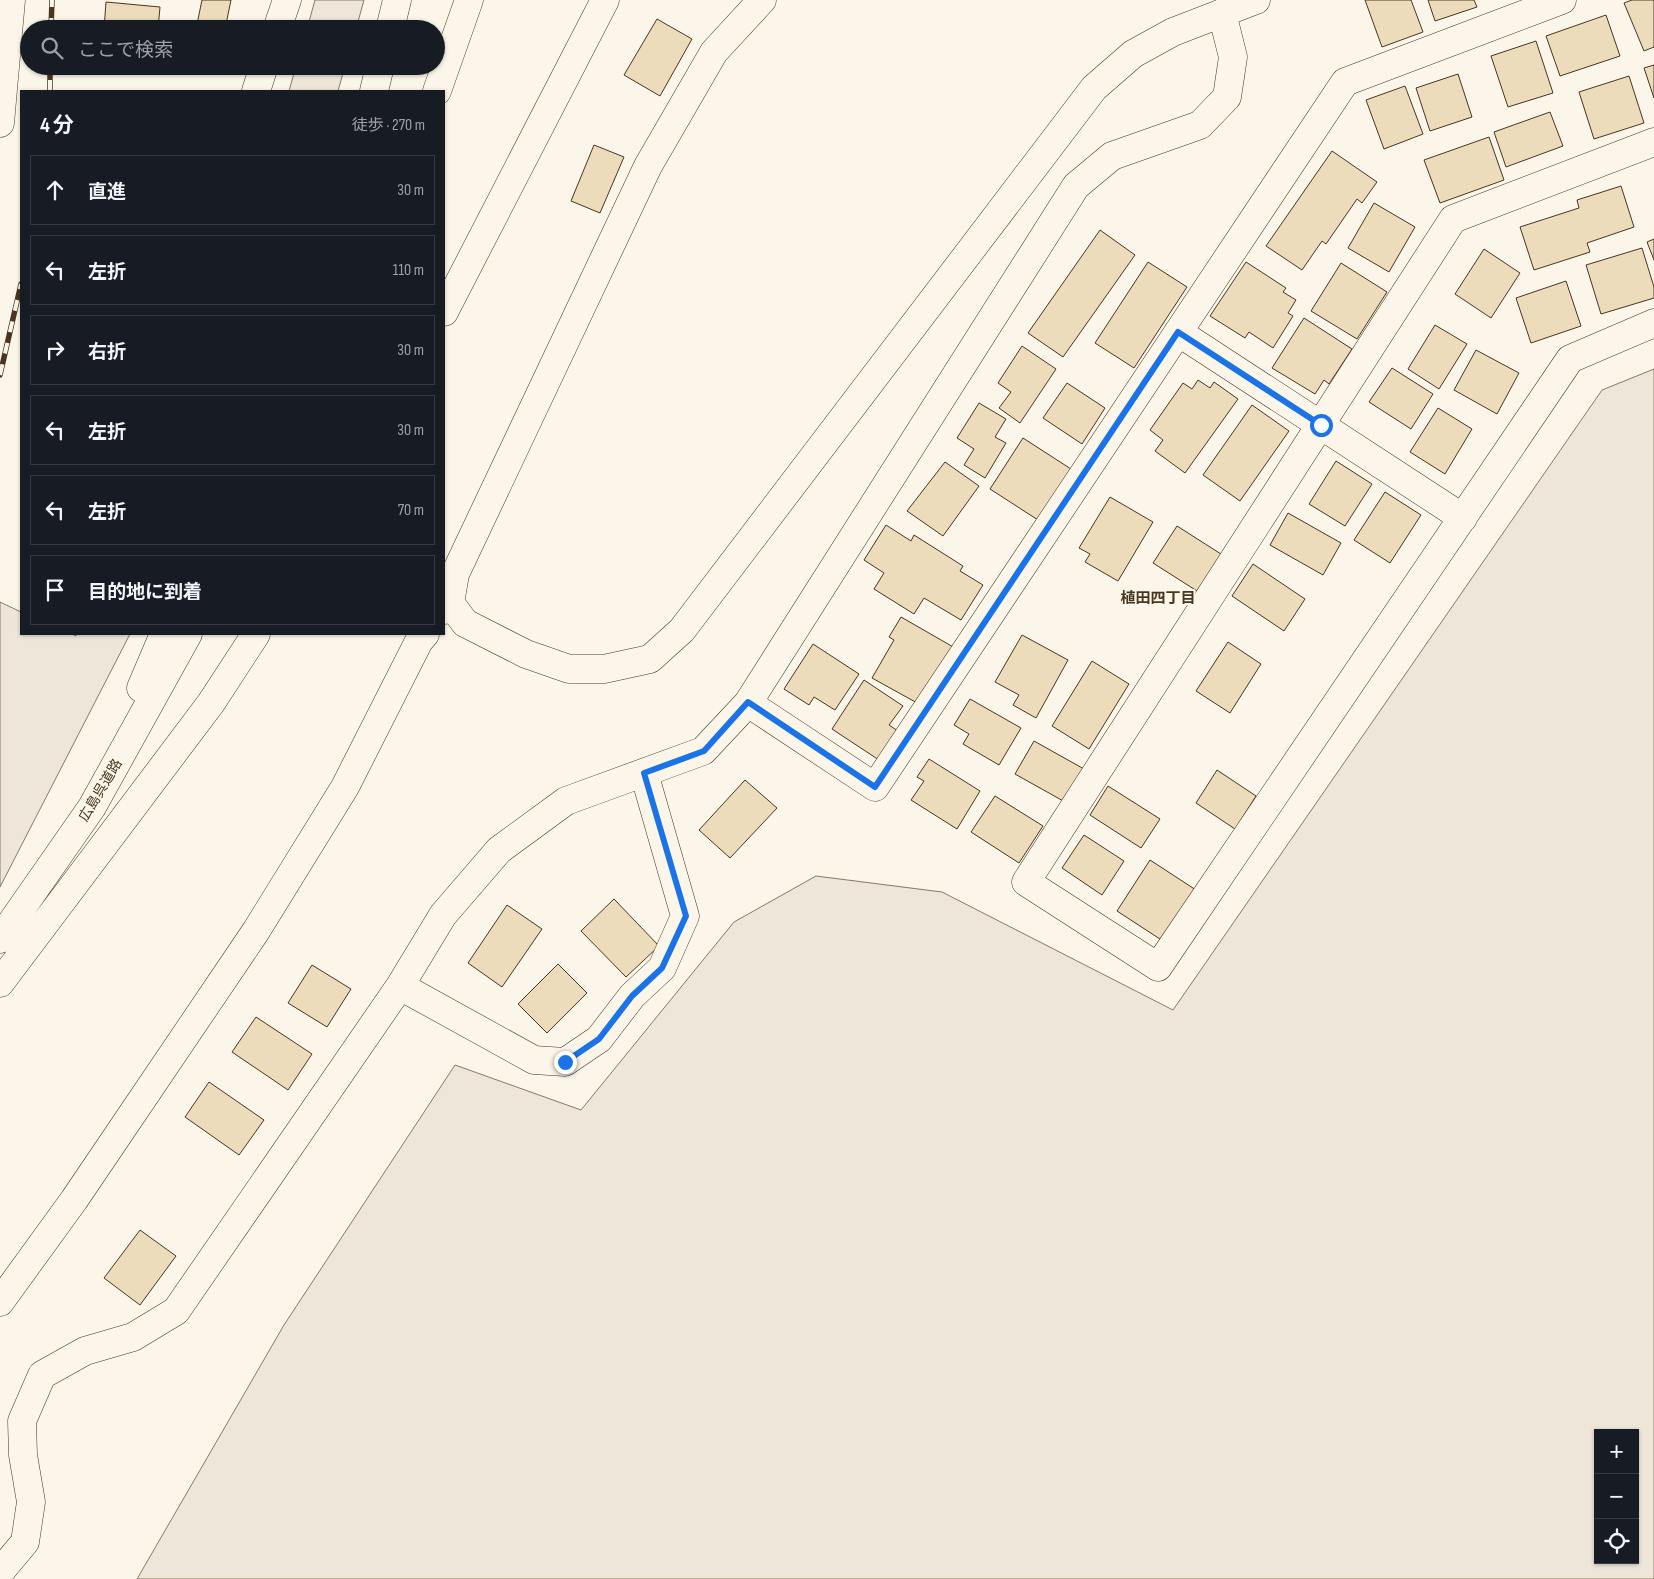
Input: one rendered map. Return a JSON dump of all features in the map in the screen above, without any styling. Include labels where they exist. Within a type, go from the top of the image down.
[{"type":"main road","points":[[0,123],[11,0]]},
{"type":"main road","points":[[280,20],[287,0]]},
{"type":"main road","points":[[392,20],[397,0]]},
{"type":"main road","points":[[445,68],[469,0]]},
{"type":"main road","points":[[445,310],[606,0]]},
{"type":"main road","points":[[762,0],[714,52],[648,166],[455,574],[447,606],[465,623],[526,654],[569,669],[604,669],[650,658],[682,630],[1094,88],[1133,54],[1174,32],[1256,0]]},
{"type":"main road","points":[[748,702],[875,787],[1345,82],[1562,0]]},
{"type":"main road","points":[[0,1572],[25,1542],[31,1502],[23,1456],[22,1421],[42,1375],[85,1350],[133,1338],[176,1311],[400,986],[443,914],[499,850],[566,801],[704,751],[748,702],[1076,186],[1112,156],[1200,125],[1227,98],[1232,57],[1222,13]]},
{"type":"main road","points":[[256,90],[261,75]]},
{"type":"main road","points":[[374,90],[378,75]]},
{"type":"main road","points":[[437,90],[443,75]]},
{"type":"main road","points":[[1654,142],[1453,219],[1026,882],[1158,967],[1570,359],[1654,323]]},
{"type":"main road","points":[[1178,332],[1462,518]]},
{"type":"main road","points":[[92,807],[164,635]]},
{"type":"main road","name":"広島呉道路","points":[[0,939],[92,807],[187,635]]},
{"type":"main road","points":[[0,983],[210,703],[255,635]]},
{"type":"main road","points":[[0,1302],[74,1200],[256,931],[345,787],[419,641],[424,635]]},
{"type":"main road","points":[[400,986],[534,1060],[565,1062],[599,1039],[632,996],[662,968],[686,916],[644,773]]},
{"type":"shaded area","points":[[315,0],[364,0],[358,20],[309,20]]},
{"type":"shaded area","points":[[293,75],[342,75],[338,90],[289,90]]},
{"type":"shaded area","points":[[1654,369],[1654,1579],[137,1579],[284,1325],[455,1065],[581,1110],[734,922],[816,876],[942,892],[1173,1010],[1602,390]]},
{"type":"shaded area","points":[[0,602],[20,612],[20,635],[129,635],[0,887]]},
{"type":"building","points":[[202,0],[231,0],[227,20],[198,20]]},
{"type":"building","points":[[1365,0],[1411,0],[1423,32],[1382,47]]},
{"type":"building","points":[[1428,0],[1474,0],[1477,7],[1435,21]]},
{"type":"building","points":[[1632,0],[1654,0],[1654,47],[1644,51],[1624,3]]},
{"type":"building","points":[[106,2],[160,7],[159,20],[105,20]]},
{"type":"building","points":[[1606,15],[1620,56],[1560,76],[1546,36]]},
{"type":"building","points":[[657,19],[692,39],[660,96],[624,75]]},
{"type":"building","points":[[1536,41],[1553,93],[1508,107],[1491,56]]},
{"type":"building","points":[[1654,65],[1654,98],[1644,68]]},
{"type":"building","points":[[1458,74],[1472,117],[1430,131],[1416,88]]},
{"type":"building","points":[[1629,76],[1644,123],[1594,139],[1579,92]]},
{"type":"building","points":[[1405,86],[1423,134],[1384,149],[1366,100]]},
{"type":"building","points":[[1550,112],[1563,146],[1506,167],[1494,132]]},
{"type":"building","points":[[1489,137],[1504,180],[1440,203],[1424,160]]},
{"type":"building","points":[[594,145],[624,157],[600,213],[571,201]]},
{"type":"building","points":[[1332,151],[1377,182],[1362,203],[1357,199],[1326,244],[1322,241],[1302,270],[1266,246]]},
{"type":"building","points":[[1621,186],[1634,227],[1587,243],[1590,252],[1534,270],[1520,227],[1579,208],[1577,200]]},
{"type":"building","points":[[1374,203],[1415,227],[1389,272],[1348,248]]},
{"type":"building","points":[[1100,230],[1135,255],[1063,357],[1028,333]]},
{"type":"building","points":[[1654,239],[1654,260],[1647,242]]},
{"type":"building","points":[[1642,248],[1654,287],[1654,298],[1601,314],[1586,265]]},
{"type":"building","points":[[1484,249],[1520,273],[1491,318],[1455,294]]},
{"type":"building","points":[[1148,262],[1187,287],[1134,368],[1095,343]]},
{"type":"building","points":[[1246,262],[1286,288],[1283,292],[1296,300],[1288,313],[1293,316],[1273,348],[1249,332],[1245,338],[1210,316]]},
{"type":"building","points":[[1341,263],[1387,292],[1357,339],[1311,311]]},
{"type":"building","points":[[1566,281],[1581,326],[1531,343],[1516,298]]},
{"type":"building","points":[[1304,318],[1352,349],[1329,384],[1324,380],[1315,394],[1272,368]]},
{"type":"building","points":[[1435,325],[1467,344],[1439,389],[1408,369]]},
{"type":"building","points":[[1022,346],[1056,369],[1020,423],[999,408],[1011,392],[998,383]]},
{"type":"building","points":[[1476,350],[1519,373],[1497,414],[1454,390]]},
{"type":"building","points":[[1392,368],[1433,394],[1411,429],[1369,402]]},
{"type":"building","points":[[1198,380],[1210,388],[1214,382],[1238,399],[1185,473],[1155,451],[1163,440],[1150,430],[1183,383],[1192,389]]},
{"type":"building","points":[[1067,383],[1105,408],[1082,444],[1043,418]]},
{"type":"building","points":[[979,403],[1006,419],[995,437],[1006,443],[985,478],[964,465],[974,449],[957,438]]},
{"type":"building","points":[[1252,405],[1289,431],[1240,501],[1203,475]]},
{"type":"building","points":[[1438,408],[1472,429],[1445,474],[1410,452]]},
{"type":"building","points":[[1023,438],[1071,469],[1038,520],[990,489]]},
{"type":"building","points":[[1336,461],[1372,484],[1345,526],[1309,504]]},
{"type":"building","points":[[945,462],[979,486],[943,536],[907,511]]},
{"type":"building","points":[[1385,492],[1421,515],[1390,563],[1354,540]]},
{"type":"building","points":[[1110,497],[1153,522],[1118,581],[1085,562],[1090,554],[1079,548]]},
{"type":"building","points":[[1288,513],[1341,543],[1323,575],[1270,545]]},
{"type":"building","points":[[886,525],[911,541],[914,535],[963,566],[960,571],[983,585],[961,620],[924,598],[914,614],[874,589],[884,573],[864,560]]},
{"type":"building","points":[[1177,526],[1221,554],[1197,591],[1153,563]]},
{"type":"building","points":[[1253,564],[1305,599],[1284,631],[1232,596]]},
{"type":"building","points":[[901,617],[955,648],[919,704],[872,678],[894,640],[889,637]]},
{"type":"building","points":[[1022,635],[1068,660],[1036,718],[1013,705],[1019,695],[995,682]]},
{"type":"building","points":[[1228,642],[1261,664],[1230,713],[1196,691]]},
{"type":"building","points":[[813,644],[859,674],[835,710],[814,697],[809,705],[784,689]]},
{"type":"building","points":[[1092,661],[1129,684],[1089,749],[1052,726]]},
{"type":"building","points":[[864,680],[903,706],[889,725],[898,731],[879,760],[832,729]]},
{"type":"building","points":[[970,699],[1021,728],[999,765],[963,744],[969,734],[954,725]]},
{"type":"building","points":[[1034,741],[1084,769],[1065,802],[1015,774]]},
{"type":"building","points":[[929,759],[980,791],[957,829],[911,800],[924,781],[917,777]]},
{"type":"building","points":[[1217,770],[1256,796],[1235,829],[1196,803]]},
{"type":"building","points":[[745,780],[777,808],[730,858],[699,830]]},
{"type":"building","points":[[1108,786],[1160,819],[1141,848],[1090,815]]},
{"type":"building","points":[[995,796],[1043,826],[1019,863],[971,832]]},
{"type":"building","points":[[1084,835],[1124,861],[1102,895],[1062,868]]},
{"type":"building","points":[[1150,860],[1196,890],[1163,941],[1117,911]]},
{"type":"building","points":[[614,899],[659,946],[626,977],[581,931]]},
{"type":"building","points":[[507,905],[542,929],[502,987],[468,963]]},
{"type":"building","points":[[558,964],[587,993],[547,1033],[518,1004]]},
{"type":"building","points":[[312,965],[351,989],[327,1027],[288,1003]]},
{"type":"building","points":[[256,1017],[312,1054],[288,1090],[232,1052]]},
{"type":"building","points":[[209,1082],[264,1120],[239,1155],[185,1117]]},
{"type":"building","points":[[140,1230],[176,1256],[140,1305],[104,1278]]},
{"type":"railway","points":[[51,20],[52,0]]},
{"type":"railway","points":[[50,75],[50,90]]},
{"type":"railway","points":[[0,375],[20,288]]},
{"type":"district","name":"植田四丁目","points":[[1158,598]]},
{"type":"route","points":[[565,1062],[599,1039],[632,996],[662,968],[686,916],[644,773],[704,751],[748,702],[875,787],[1178,332],[1321,425]]}]
